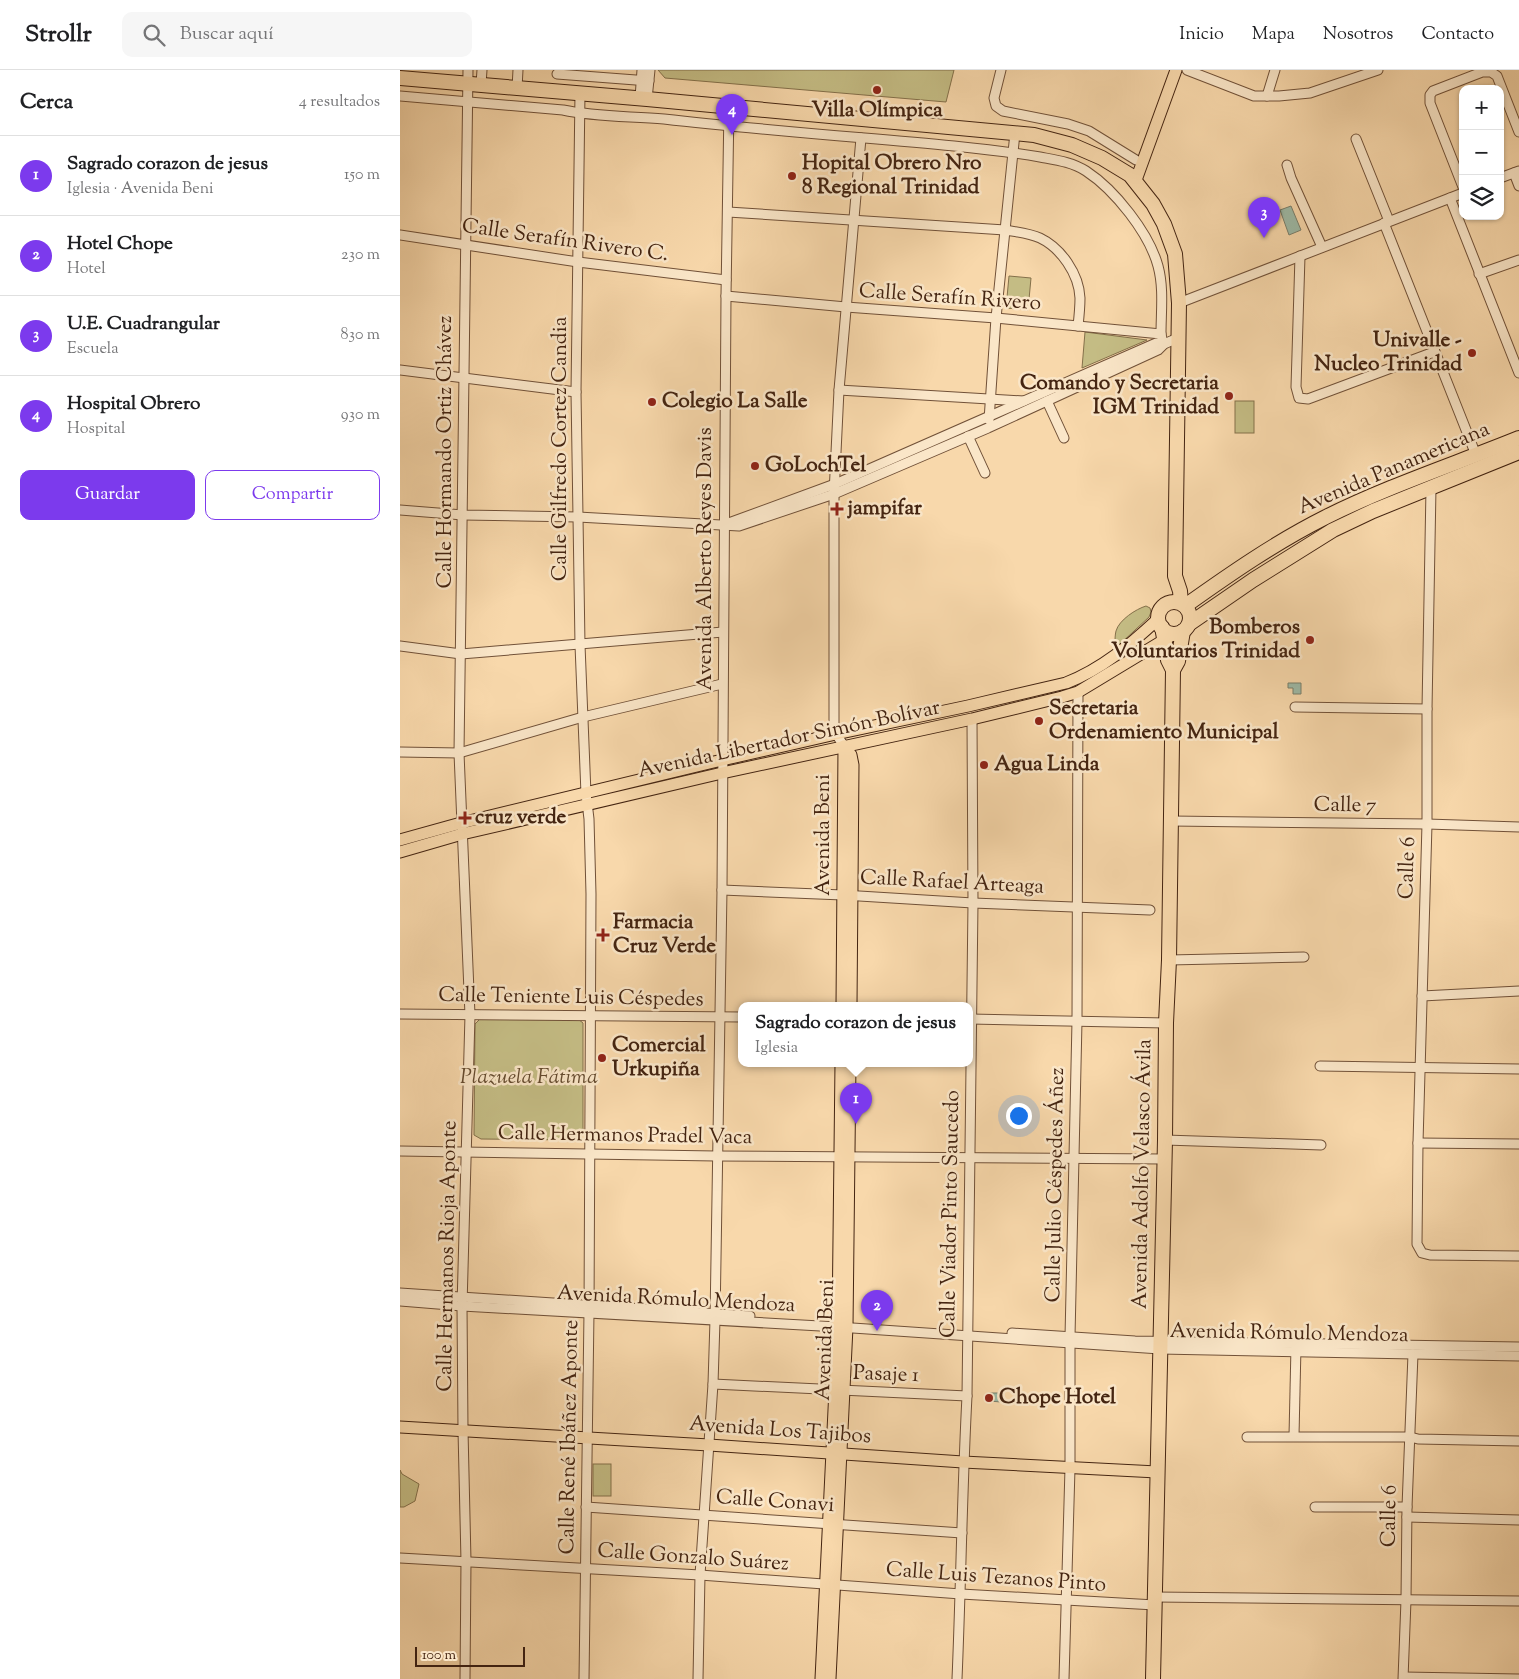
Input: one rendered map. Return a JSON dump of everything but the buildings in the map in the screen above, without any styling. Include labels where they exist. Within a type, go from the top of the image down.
[{"type":"highway","points":[[400,78],[467,76],[481,84],[518,88],[1015,133],[1072,145],[1102,158],[1133,178],[1154,204],[1175,254],[1179,303],[1175,576],[1180,591],[1178,604]]},
{"type":"highway","name":"Avenida Panamericana","points":[[1178,604],[1209,589],[1286,538],[1369,497],[1519,438]]},
{"type":"highway","name":"Avenida Panamericana","points":[[1172,629],[1333,530],[1373,511],[1519,452]]},
{"type":"highway","points":[[1175,576],[1179,583],[1186,587],[1209,589]]},
{"type":"highway","points":[[1178,604],[1190,614],[1172,629],[1161,608],[1178,604]]},
{"type":"highway","name":"Avenida Adolfo Velasco Ávila","points":[[1153,1679],[1166,1023],[1169,960],[1173,670],[1168,660],[1172,629]]},
{"type":"highway","name":"Avenida Adolfo Velasco Ávila","points":[[1172,629],[1178,661],[1173,670]]},
{"type":"main road","points":[[1133,178],[1136,160],[1167,70]]},
{"type":"main road","points":[[1133,178],[1176,70]]},
{"type":"main road","name":"Avenida Libertador Simón Bolívar","points":[[400,840],[462,829],[587,799],[722,773],[972,719],[1062,697],[1078,692],[1172,629]]},
{"type":"main road","name":"Avenida Libertador Simón Bolívar","points":[[587,799],[722,760],[1066,683],[1080,678],[1111,659],[1147,630],[1172,629]]},
{"type":"main road","name":"Avenida Beni","points":[[842,1002],[853,766],[850,755],[844,746]]},
{"type":"main road","name":"Avenida Libertador Simón Bolívar","points":[[400,852],[462,829]]},
{"type":"main road","name":"Avenida Beni","points":[[847,895],[851,1002]]},
{"type":"main road","name":"Avenida Beni","points":[[821,1679],[830,1585],[842,1324],[844,1156],[841,1067]]},
{"type":"main road","name":"Avenida Beni","points":[[844,1156],[850,1067]]},
{"type":"main road","name":"Avenida Los Tajibos","points":[[400,1427],[964,1462],[1158,1472]]},
{"type":"main road","name":"Avenida Beni","points":[[830,1585],[830,1679]]},
{"type":"street","points":[[481,84],[482,70]]},
{"type":"street","points":[[518,70],[518,88]]},
{"type":"street","points":[[642,70],[645,80]]},
{"type":"street","points":[[643,98],[645,80],[650,70]]},
{"type":"street","points":[[1001,70],[994,98],[996,106],[1003,111],[1068,124],[1089,131],[1136,160]]},
{"type":"street","points":[[1187,70],[1254,96],[1310,92],[1378,70]]},
{"type":"street","points":[[1267,96],[1275,70]]},
{"type":"street","points":[[556,91],[557,72],[645,80]]},
{"type":"street","points":[[1459,177],[1430,103],[1430,96],[1433,91],[1482,72],[1491,72],[1497,76],[1519,132]]},
{"type":"street","name":"Calle Hormando Ortiz Chávez","points":[[462,829],[459,753],[462,654],[467,76]]},
{"type":"street","name":"Calle Gilfredo Cortez Candia","points":[[580,93],[576,392],[580,645],[587,799]]},
{"type":"street","points":[[400,96],[563,110],[580,114],[634,116],[1012,152],[1066,162],[1085,170],[1102,184],[1140,228],[1150,246],[1158,266],[1162,289],[1161,334],[1164,344]]},
{"type":"street","name":"Avenida Alberto Reyes Davis","points":[[698,1679],[700,1575],[713,1384],[715,1317],[716,1156],[722,890],[722,684],[729,106]]},
{"type":"street","points":[[988,428],[996,318],[1015,133]]},
{"type":"street","points":[[844,746],[836,734],[834,715],[834,494],[839,390],[861,138]]},
{"type":"street","points":[[1356,139],[1434,352],[1476,455]]},
{"type":"street","points":[[1287,165],[1322,248]]},
{"type":"street","points":[[1504,176],[1516,172],[1519,186]]},
{"type":"street","points":[[1179,303],[1459,195]]},
{"type":"street","points":[[1450,198],[1519,373]]},
{"type":"street","points":[[728,212],[1005,230],[1040,238],[1059,251],[1077,282],[1080,297],[1078,326]]},
{"type":"street","name":"Calle Serafín Rivero C.","points":[[400,234],[578,262],[726,280]]},
{"type":"street","points":[[1300,256],[1296,387],[1299,398],[1308,399],[1434,352]]},
{"type":"street","points":[[1479,274],[1519,260]]},
{"type":"street","name":"Calle Serafín Rivero","points":[[726,296],[996,318],[1161,334]]},
{"type":"street","points":[[724,525],[835,484],[990,418],[1047,401],[1158,350],[1164,344],[1178,338]]},
{"type":"street","points":[[400,510],[463,515],[578,517],[739,526],[834,494],[988,428],[1026,406],[1156,343],[1164,344]]},
{"type":"street","points":[[400,370],[576,392]]},
{"type":"street","points":[[839,390],[990,400],[1026,406]]},
{"type":"street","points":[[1047,401],[1064,438]]},
{"type":"street","points":[[968,436],[985,473]]},
{"type":"street","name":"Calle 6","points":[[1431,488],[1427,824],[1417,1244],[1422,1253],[1430,1256],[1519,1256]]},
{"type":"street","points":[[400,646],[462,654],[723,632]]},
{"type":"street","points":[[400,752],[459,753],[583,717],[722,684]]},
{"type":"street","name":"Calle Julio Céspedes Áñez","points":[[1064,1679],[1070,1468],[1070,1340],[1079,907],[1078,692]]},
{"type":"street","points":[[1295,707],[1427,709]]},
{"type":"street","name":"Calle Viador Pinto Saucedo","points":[[970,1002],[973,903],[972,719]]},
{"type":"street","name":"Calle René Ibáñez Aponte","points":[[584,1679],[591,1154],[591,894],[587,799]]},
{"type":"street","name":"Calle 7","points":[[1171,821],[1519,827]]},
{"type":"street","name":"Calle Hermanos Rioja Aponte","points":[[462,829],[470,1015],[462,1301],[466,1561],[465,1679]]},
{"type":"street","name":"Calle Rafael Arteaga","points":[[722,890],[1150,910]]},
{"type":"street","points":[[1169,960],[1304,957]]},
{"type":"street","points":[[1422,996],[1519,991]]},
{"type":"street","name":"Calle Teniente Luis Céspedes","points":[[400,1014],[738,1017]]},
{"type":"street","points":[[973,1019],[1166,1023]]},
{"type":"street","points":[[1320,1066],[1420,1066],[1519,1069]]},
{"type":"street","name":"Calle Viador Pinto Saucedo","points":[[957,1679],[967,1396],[970,1067]]},
{"type":"street","points":[[1165,1140],[1321,1145]]},
{"type":"street","points":[[1418,1142],[1519,1144]]},
{"type":"street","name":"Calle Hermanos Pradel Vaca","points":[[400,1151],[716,1156],[1164,1159]]},
{"type":"street","name":"Avenida Rómulo Mendoza","points":[[400,1293],[462,1301]]},
{"type":"street","name":"Avenida Rómulo Mendoza","points":[[400,1301],[462,1301],[1160,1345],[1519,1347]]},
{"type":"street","points":[[1294,1436],[1296,1347]]},
{"type":"street","name":"Avenida Rómulo Mendoza","points":[[1296,1347],[1414,1354],[1519,1356]]},
{"type":"street","name":"Calle 6","points":[[1404,1678],[1407,1507],[1414,1354]]},
{"type":"street","name":"Pasaje 1","points":[[713,1384],[967,1396]]},
{"type":"street","points":[[1247,1437],[1410,1437],[1418,1440],[1519,1441]]},
{"type":"street","name":"Calle Conavi","points":[[586,1507],[962,1533]]},
{"type":"street","points":[[1315,1507],[1407,1507]]},
{"type":"street","points":[[1407,1517],[1519,1520]]},
{"type":"street","name":"Calle Gonzalo Suárez","points":[[400,1558],[700,1575],[830,1585]]},
{"type":"street","name":"Calle Luis Tezanos Pinto","points":[[830,1585],[1067,1599],[1155,1601],[1519,1601]]},
{"type":"street","points":[[1404,1678],[1518,1679]]},
{"type":"green space","name":"Villa Olímpica","points":[[658,70],[954,70],[946,102],[665,78]]},
{"type":"green space","points":[[1009,276],[1031,278],[1028,310],[1006,308]]},
{"type":"green space","points":[[1085,332],[1147,340],[1082,368]]},
{"type":"green space","points":[[1235,401],[1254,401],[1254,433],[1235,433]]},
{"type":"green space","points":[[1146,606],[1150,608],[1149,617],[1119,645],[1115,643],[1116,631],[1124,619]]},
{"type":"green space","name":"Plazuela Fátima","points":[[480,1019],[578,1019],[583,1023],[583,1132],[574,1140],[481,1139],[474,1135],[475,1024]]},
{"type":"green space","points":[[593,1464],[611,1464],[611,1496],[593,1496]]},
{"type":"green space","points":[[400,1470],[402,1474],[419,1484],[415,1501],[404,1507],[400,1507]]},
{"type":"shaded area","points":[[1291,206],[1301,230],[1289,235],[1280,210]]},
{"type":"shaded area","points":[[1288,683],[1301,683],[1301,694],[1293,694],[1293,688],[1288,688]]},
{"type":"shaded area","points":[[989,1393],[1001,1393],[1001,1402],[989,1401]]},
{"type":"place","name":"Villa Olímpica","points":[[877,90]]},
{"type":"place","name":"Hospital Obrero","points":[[732,135]]},
{"type":"place","name":"Hopital Obrero Nro 8 Regional Trinidad","points":[[792,176]]},
{"type":"place","name":"U.E. Cuadrangular","points":[[1264,238]]},
{"type":"place","name":"Univalle - Nucleo Trinidad","points":[[1472,353]]},
{"type":"place","name":"Comando y Secretaria IGM Trinidad","points":[[1229,396]]},
{"type":"place","name":"Colegio La Salle","points":[[652,402]]},
{"type":"place","name":"GoLochTel","points":[[755,466]]},
{"type":"place","name":"jampifar","points":[[837,509]]},
{"type":"place","name":"Bomberos Voluntarios Trinidad","points":[[1310,640]]},
{"type":"place","name":"Secretaria Ordenamiento Municipal","points":[[1039,721]]},
{"type":"place","name":"Agua Linda","points":[[984,765]]},
{"type":"place","name":"cruz verde","points":[[465,818]]},
{"type":"place","name":"Farmacia Cruz Verde","points":[[603,935]]},
{"type":"place","name":"Comercial Urkupiña","points":[[602,1058]]},
{"type":"place","name":"Sagrado corazon de jesus","points":[[856,1124]]},
{"type":"place","name":"Hotel Chope","points":[[877,1331]]},
{"type":"place","name":"Chope Hotel","points":[[989,1398]]}]
